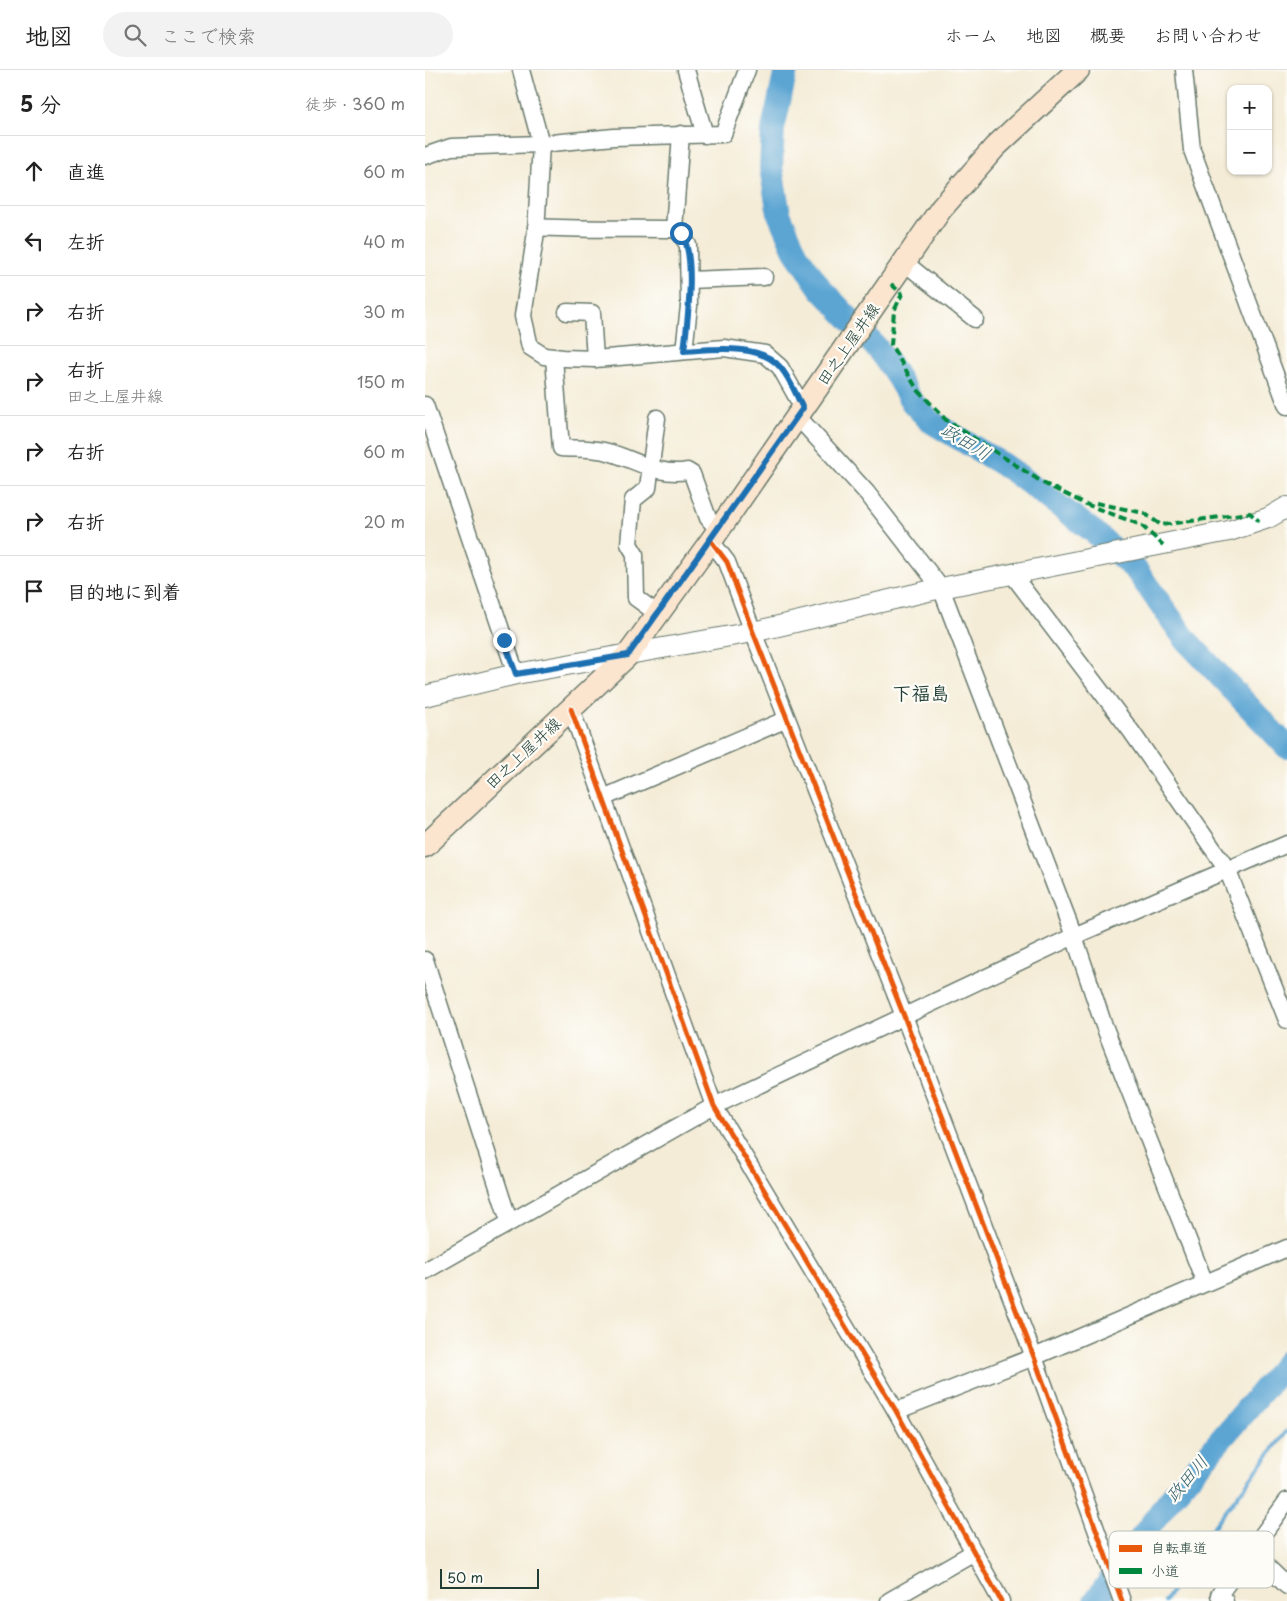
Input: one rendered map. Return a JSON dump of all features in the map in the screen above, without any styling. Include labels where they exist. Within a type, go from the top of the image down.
[{"type":"main road","name":"田之上屋井線","points":[[425,846],[628,655],[715,536],[941,209],[995,146],[1078,70]]},
{"type":"street","points":[[521,70],[541,144],[536,227],[523,316],[524,328],[530,347],[544,356],[554,358],[595,359],[724,348],[765,354],[780,367],[800,412],[867,493],[941,588],[1074,936],[1103,1023],[1205,1283]]},
{"type":"street","points":[[686,70],[705,135]]},
{"type":"street","points":[[425,156],[451,147],[541,144],[681,134],[723,134],[747,70]]},
{"type":"street","points":[[1184,70],[1192,150],[1287,406]]},
{"type":"street","points":[[675,229],[681,134]]},
{"type":"street","points":[[536,227],[579,230],[612,227],[675,229],[681,233],[688,245],[689,280],[689,306],[684,351]]},
{"type":"street","points":[[905,263],[975,319]]},
{"type":"street","points":[[689,280],[764,277]]},
{"type":"street","points":[[567,312],[592,313],[595,359]]},
{"type":"street","points":[[554,358],[561,448],[604,451],[651,468],[679,472],[687,471],[692,474],[904,1016],[1034,1357],[1109,1565]]},
{"type":"street","points":[[425,405],[428,425],[516,674]]},
{"type":"street","points":[[657,418],[648,488],[633,500],[629,544],[635,554],[636,598],[658,614]]},
{"type":"street","points":[[425,696],[516,674],[753,632],[941,588],[1161,546],[1243,528],[1287,507]]},
{"type":"street","points":[[1012,574],[1131,731],[1227,869],[1287,1020]]},
{"type":"street","points":[[571,708],[714,1106],[896,1411],[1001,1601]]},
{"type":"street","points":[[603,798],[787,719]]},
{"type":"street","points":[[425,1271],[509,1221],[714,1106],[1074,936],[1287,844]]},
{"type":"street","points":[[425,960],[509,1221]]},
{"type":"street","points":[[896,1411],[1034,1357],[1287,1248]]},
{"type":"street","points":[[1265,1531],[1287,1501]]},
{"type":"street","points":[[889,1601],[974,1552]]},
{"type":"street","points":[[1274,1573],[1287,1586]]},
{"type":"street","points":[[1117,1588],[1122,1601]]},
{"type":"street","points":[[1223,1588],[1219,1594],[1225,1601]]},
{"type":"waterway","name":"政田川","points":[[786,70],[773,129],[771,168],[779,214],[796,253],[821,289],[876,347],[892,368],[912,402],[930,421],[1010,469],[1094,532],[1136,570],[1186,640],[1287,747]]},
{"type":"waterway","name":"政田川","points":[[1146,1531],[1169,1500],[1287,1362]]},
{"type":"waterway","points":[[1210,1531],[1287,1431]]},
{"type":"waterway","name":"政田川","points":[[1095,1601],[1109,1582]]},
{"type":"waterway","points":[[1165,1601],[1173,1588]]},
{"type":"marked path","points":[[891,284],[902,294],[894,311],[891,345],[917,389],[946,420],[1045,484],[1088,505],[1141,525],[1163,545]]},
{"type":"marked path","points":[[1096,503],[1144,513],[1161,525],[1250,513],[1259,521]]},
{"type":"cycle path","points":[[711,541],[727,562],[904,1016],[1034,1357],[1109,1565]]},
{"type":"cycle path","points":[[571,709],[714,1106],[896,1411],[1001,1601]]},
{"type":"cycle path","points":[[1117,1588],[1122,1601]]},
{"type":"district","name":"下福島","points":[[921,693]]},
{"type":"route","points":[[504,640],[516,674],[628,655],[711,541],[803,408],[780,367],[765,354],[724,348],[684,351],[689,306],[688,245],[681,233]]}]
